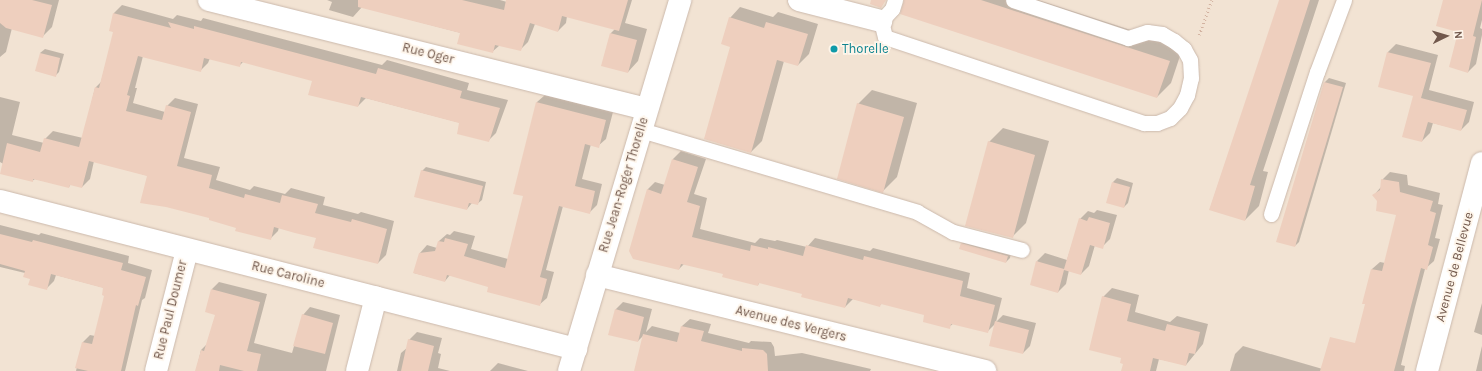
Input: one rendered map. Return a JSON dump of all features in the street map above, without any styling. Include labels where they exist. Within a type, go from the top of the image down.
[{"type":"street","name":"Rue Oger","points":[[210,0],[647,109]]},
{"type":"street","name":"Rue Jean-Roger Thorelle","points":[[570,371],[640,130],[680,0]]},
{"type":"street","points":[[799,0],[881,21]]},
{"type":"street","name":"Avenue de Bellevue","points":[[1428,371],[1482,164]]},
{"type":"street","name":"Rue Caroline","points":[[0,201],[576,349]]},
{"type":"street","name":"Rue Paul Doumer","points":[[156,371],[187,250]]},
{"type":"street","name":"Avenue des Vergers","points":[[597,276],[985,371]]},
{"type":"street","points":[[357,371],[376,297]]},
{"type":"lane","points":[[895,0],[892,9],[881,21],[885,37],[1144,123],[1157,124],[1170,118],[1180,108],[1187,95],[1191,78],[1190,60],[1184,49],[1162,34],[1147,32],[1128,38],[1013,0]]},
{"type":"lane","points":[[1271,214],[1317,72],[1344,0]]},
{"type":"lane","points":[[640,130],[917,212],[953,232],[1022,250]]},
{"type":"path","points":[[1190,60],[1212,0]]},
{"type":"shaded area","points":[[0,0],[1482,0],[1482,371],[0,371]]},
{"type":"building","points":[[0,0],[32,0],[52,5],[43,38],[6,28],[0,23]]},
{"type":"building","points":[[358,0],[462,0],[504,10],[506,0],[628,0],[619,31],[562,16],[558,32],[530,23],[521,51],[495,45],[493,53],[457,44],[460,33],[358,7]]},
{"type":"building","points":[[871,0],[886,0],[881,8],[870,4]]},
{"type":"building","points":[[904,0],[981,0],[1170,61],[1157,98],[900,14]]},
{"type":"building","points":[[1279,0],[1310,0],[1250,185],[1255,186],[1245,221],[1209,210]]},
{"type":"building","points":[[1443,0],[1482,0],[1473,36],[1476,37],[1468,73],[1449,67],[1458,32],[1436,26]]},
{"type":"building","points":[[113,13],[171,28],[168,22],[194,29],[194,26],[376,74],[378,68],[462,91],[460,98],[500,108],[489,142],[457,134],[459,123],[361,97],[358,107],[308,95],[312,81],[241,62],[240,67],[204,58],[201,72],[138,56],[127,95],[130,96],[126,111],[162,120],[166,105],[191,112],[177,166],[212,175],[209,188],[244,198],[245,194],[280,203],[282,195],[318,204],[315,213],[351,222],[352,219],[387,229],[378,264],[313,248],[316,238],[274,227],[271,240],[235,231],[236,228],[209,220],[209,218],[166,207],[140,203],[147,176],[89,161],[82,188],[70,185],[69,188],[33,179],[33,182],[0,174],[7,143],[40,152],[44,138],[79,147],[95,87],[99,88],[113,32],[109,31]]},
{"type":"building","points":[[729,17],[764,28],[766,22],[808,34],[798,66],[777,60],[751,153],[704,139],[730,47],[721,44]]},
{"type":"building","points":[[610,33],[637,40],[628,73],[601,66]]},
{"type":"building","points":[[1387,52],[1431,63],[1421,98],[1467,110],[1461,131],[1428,122],[1422,142],[1402,137],[1413,96],[1378,87]]},
{"type":"building","points":[[40,53],[60,58],[56,77],[35,71]]},
{"type":"building","points":[[1324,82],[1343,87],[1295,247],[1276,242]]},
{"type":"building","points":[[536,102],[606,120],[599,148],[585,144],[575,186],[595,191],[590,214],[559,206],[540,277],[547,279],[540,306],[487,292],[488,287],[447,275],[445,282],[413,273],[419,253],[435,251],[438,241],[444,242],[445,238],[468,244],[464,256],[505,268],[523,196],[513,194]]},
{"type":"building","points":[[857,103],[904,117],[883,193],[837,179]]},
{"type":"building","points":[[988,141],[1035,155],[1013,238],[965,226]]},
{"type":"building","points":[[672,159],[698,167],[687,202],[700,206],[692,237],[750,251],[751,245],[768,249],[768,247],[803,256],[806,245],[863,260],[864,256],[963,281],[960,296],[995,305],[988,333],[951,324],[950,329],[923,322],[924,315],[881,304],[880,307],[848,298],[845,308],[801,297],[802,294],[759,283],[758,286],[722,277],[723,274],[681,264],[679,270],[633,259],[629,251],[647,189],[661,194]]},
{"type":"building","points":[[421,170],[483,186],[478,205],[469,203],[467,210],[414,197]]},
{"type":"building","points":[[1381,179],[1399,182],[1400,192],[1433,201],[1430,211],[1436,213],[1428,245],[1433,247],[1427,270],[1421,268],[1394,371],[1320,371],[1330,337],[1355,343],[1365,304],[1362,304],[1371,269],[1382,271],[1396,215],[1376,211],[1377,201],[1372,195],[1380,190]]},
{"type":"building","points":[[1112,182],[1130,187],[1124,208],[1106,203]]},
{"type":"building","points":[[1089,217],[1110,223],[1103,249],[1090,245],[1081,275],[1064,270],[1058,293],[1030,285],[1036,261],[1064,269],[1079,218],[1087,221]]},
{"type":"building","points":[[0,234],[32,242],[33,240],[123,263],[121,270],[146,277],[138,306],[136,305],[121,371],[88,371],[75,368],[82,342],[92,344],[104,296],[102,295],[103,288],[51,274],[47,290],[28,285],[30,279],[23,277],[25,271],[0,264]]},
{"type":"building","points":[[961,243],[1008,256],[1006,263],[959,249]]},
{"type":"building","points":[[211,289],[260,302],[247,351],[261,354],[257,371],[244,371],[220,365],[219,371],[195,371],[201,350],[204,351],[215,315],[205,312]]},
{"type":"building","points":[[1102,296],[1131,304],[1127,321],[1165,331],[1167,324],[1200,332],[1195,354],[1189,353],[1186,366],[1153,358],[1150,371],[1121,371],[1123,364],[1120,363],[1121,358],[1089,350]]},
{"type":"building","points":[[615,309],[644,317],[638,342],[608,335]]},
{"type":"building","points":[[302,314],[333,323],[325,354],[293,346]]},
{"type":"building","points":[[995,321],[1029,330],[1023,354],[989,346]]},
{"type":"building","points":[[681,326],[704,331],[701,341],[742,351],[742,348],[763,350],[767,354],[768,371],[634,371],[643,334],[677,342]]},
{"type":"building","points":[[408,339],[434,346],[428,371],[401,371]]},
{"type":"place","name":"Thorelle","points":[[834,49]]}]
